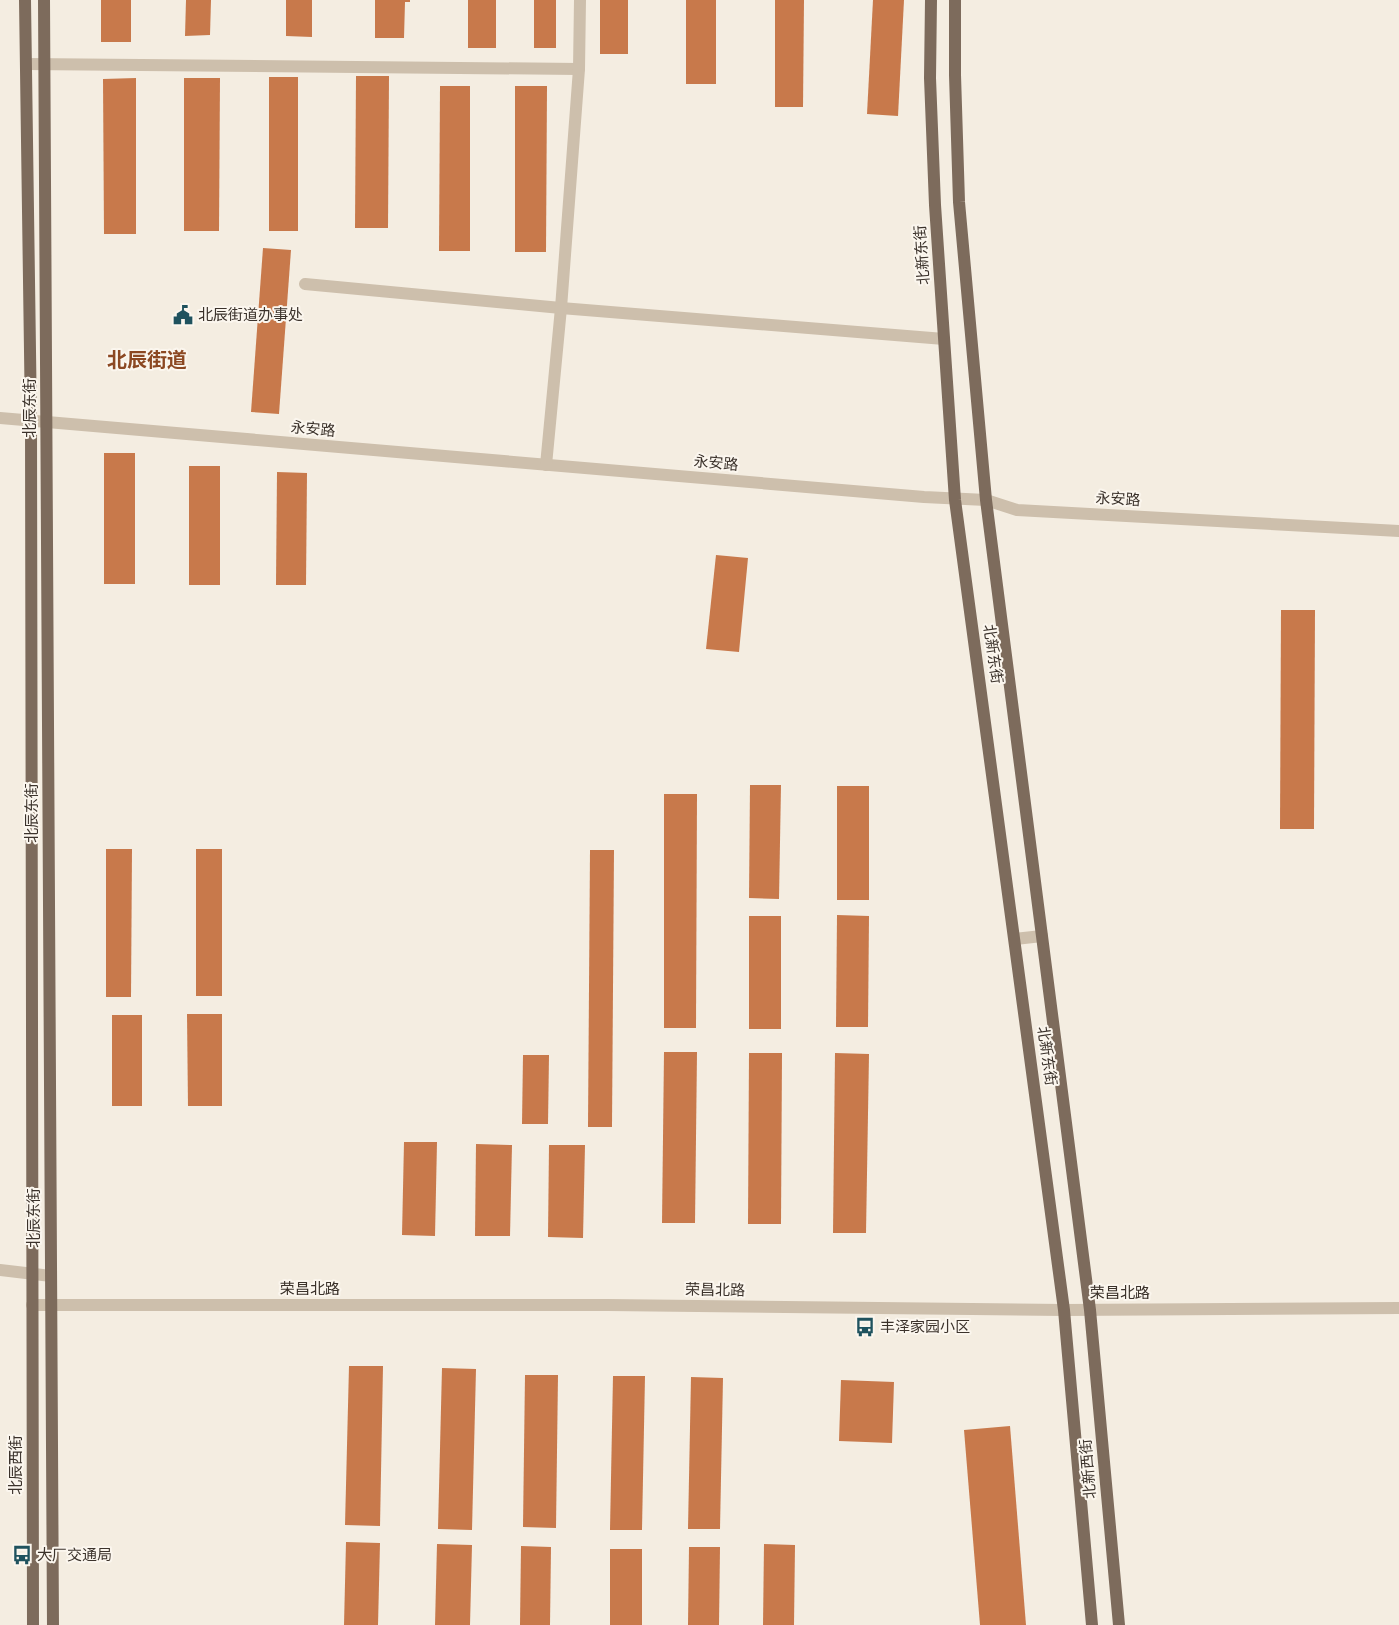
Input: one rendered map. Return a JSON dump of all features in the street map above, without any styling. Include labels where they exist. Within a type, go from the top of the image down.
[{"type":"main road","name":"北辰东街","points":[[25,0],[31,421],[32,1305]]},
{"type":"main road","name":"北辰东街","points":[[44,0],[53,1625]]},
{"type":"main road","name":"北新东街","points":[[930,0],[930,78],[935,205],[955,500],[1064,1310]]},
{"type":"main road","name":"北新东街","points":[[955,0],[959,202],[986,500],[1090,1310]]},
{"type":"main road","name":"北辰西街","points":[[32,1305],[33,1625]]},
{"type":"main road","name":"北新西街","points":[[1064,1310],[1092,1625]]},
{"type":"main road","name":"北新西街","points":[[1090,1310],[1118,1625]]},
{"type":"street","points":[[546,465],[561,308],[579,68],[580,0]]},
{"type":"street","points":[[26,64],[579,68]]},
{"type":"street","points":[[305,284],[561,308],[944,338]]},
{"type":"street","name":"永安路","points":[[0,418],[955,500],[986,500],[1016,510],[1399,531]]},
{"type":"street","points":[[1015,939],[1042,936]]},
{"type":"street","points":[[0,1270],[51,1276]]},
{"type":"street","name":"荣昌北路","points":[[32,1305],[618,1306],[1064,1310],[1399,1308]]},
{"type":"building","points":[[101,0],[131,0],[131,42],[101,42]]},
{"type":"building","points":[[186,0],[211,0],[210,35],[185,36]]},
{"type":"building","points":[[286,0],[312,0],[312,37],[286,36]]},
{"type":"building","points":[[375,0],[410,0],[410,2],[405,2],[404,38],[375,38]]},
{"type":"building","points":[[468,0],[496,0],[496,48],[468,48]]},
{"type":"building","points":[[534,0],[556,0],[556,48],[534,48]]},
{"type":"building","points":[[600,0],[628,0],[628,54],[600,54]]},
{"type":"building","points":[[686,0],[716,0],[716,84],[686,84]]},
{"type":"building","points":[[775,0],[804,0],[803,107],[775,107]]},
{"type":"building","points":[[873,0],[904,0],[898,116],[867,114]]},
{"type":"building","points":[[356,76],[389,76],[388,228],[355,228]]},
{"type":"building","points":[[269,77],[298,77],[298,231],[269,231]]},
{"type":"building","points":[[136,78],[136,234],[104,234],[103,79]]},
{"type":"building","points":[[184,78],[220,78],[219,231],[184,231]]},
{"type":"building","points":[[440,86],[470,86],[470,251],[439,251]]},
{"type":"building","points":[[515,86],[547,86],[546,252],[515,252]]},
{"type":"building","points":[[263,248],[291,250],[279,414],[251,412]]},
{"type":"building","points":[[104,453],[135,453],[135,584],[104,584]]},
{"type":"building","points":[[189,466],[220,466],[220,585],[189,585]]},
{"type":"building","points":[[277,472],[307,473],[306,585],[276,585]]},
{"type":"building","points":[[716,555],[748,558],[739,652],[706,649]]},
{"type":"building","points":[[1281,610],[1315,610],[1314,829],[1280,829]]},
{"type":"building","points":[[750,785],[781,785],[779,899],[749,898]]},
{"type":"building","points":[[837,786],[869,786],[869,900],[837,900]]},
{"type":"building","points":[[664,794],[697,794],[696,1028],[664,1028]]},
{"type":"building","points":[[106,849],[132,849],[131,997],[106,997]]},
{"type":"building","points":[[196,849],[222,849],[222,996],[196,996]]},
{"type":"building","points":[[590,850],[614,850],[612,1127],[588,1127]]},
{"type":"building","points":[[837,915],[869,916],[868,1027],[836,1027]]},
{"type":"building","points":[[749,916],[781,916],[781,1029],[749,1029]]},
{"type":"building","points":[[187,1014],[222,1014],[222,1106],[188,1106]]},
{"type":"building","points":[[112,1015],[142,1015],[142,1106],[112,1106]]},
{"type":"building","points":[[664,1052],[697,1052],[695,1223],[662,1223]]},
{"type":"building","points":[[749,1053],[782,1053],[781,1224],[748,1224]]},
{"type":"building","points":[[835,1053],[869,1054],[866,1233],[833,1233]]},
{"type":"building","points":[[523,1055],[549,1055],[548,1124],[522,1124]]},
{"type":"building","points":[[404,1142],[437,1142],[435,1236],[402,1235]]},
{"type":"building","points":[[476,1144],[512,1145],[510,1236],[475,1236]]},
{"type":"building","points":[[549,1145],[585,1145],[583,1238],[548,1237]]},
{"type":"building","points":[[349,1366],[383,1366],[380,1526],[345,1525]]},
{"type":"building","points":[[442,1368],[476,1369],[472,1530],[438,1529]]},
{"type":"building","points":[[525,1375],[558,1375],[556,1528],[523,1527]]},
{"type":"building","points":[[613,1376],[645,1376],[642,1530],[610,1530]]},
{"type":"building","points":[[691,1377],[723,1378],[720,1529],[688,1529]]},
{"type":"building","points":[[841,1380],[894,1382],[892,1443],[839,1441]]},
{"type":"building","points":[[1010,1426],[1026,1625],[980,1625],[964,1430]]},
{"type":"building","points":[[346,1542],[380,1543],[378,1625],[344,1625]]},
{"type":"building","points":[[437,1544],[472,1545],[470,1625],[435,1625]]},
{"type":"building","points":[[764,1544],[795,1545],[794,1625],[763,1625]]},
{"type":"building","points":[[521,1546],[551,1547],[550,1625],[520,1625]]},
{"type":"building","points":[[689,1547],[720,1547],[719,1625],[688,1625]]},
{"type":"building","points":[[610,1549],[642,1549],[642,1625],[610,1625]]},
{"type":"place","name":"北辰街道办事处","points":[[183,315]]},
{"type":"place","name":"丰泽家园小区","points":[[865,1327]]},
{"type":"place","name":"大厂交通局","points":[[22,1555]]},
{"type":"district","name":"北辰街道","points":[[147,360]]}]
